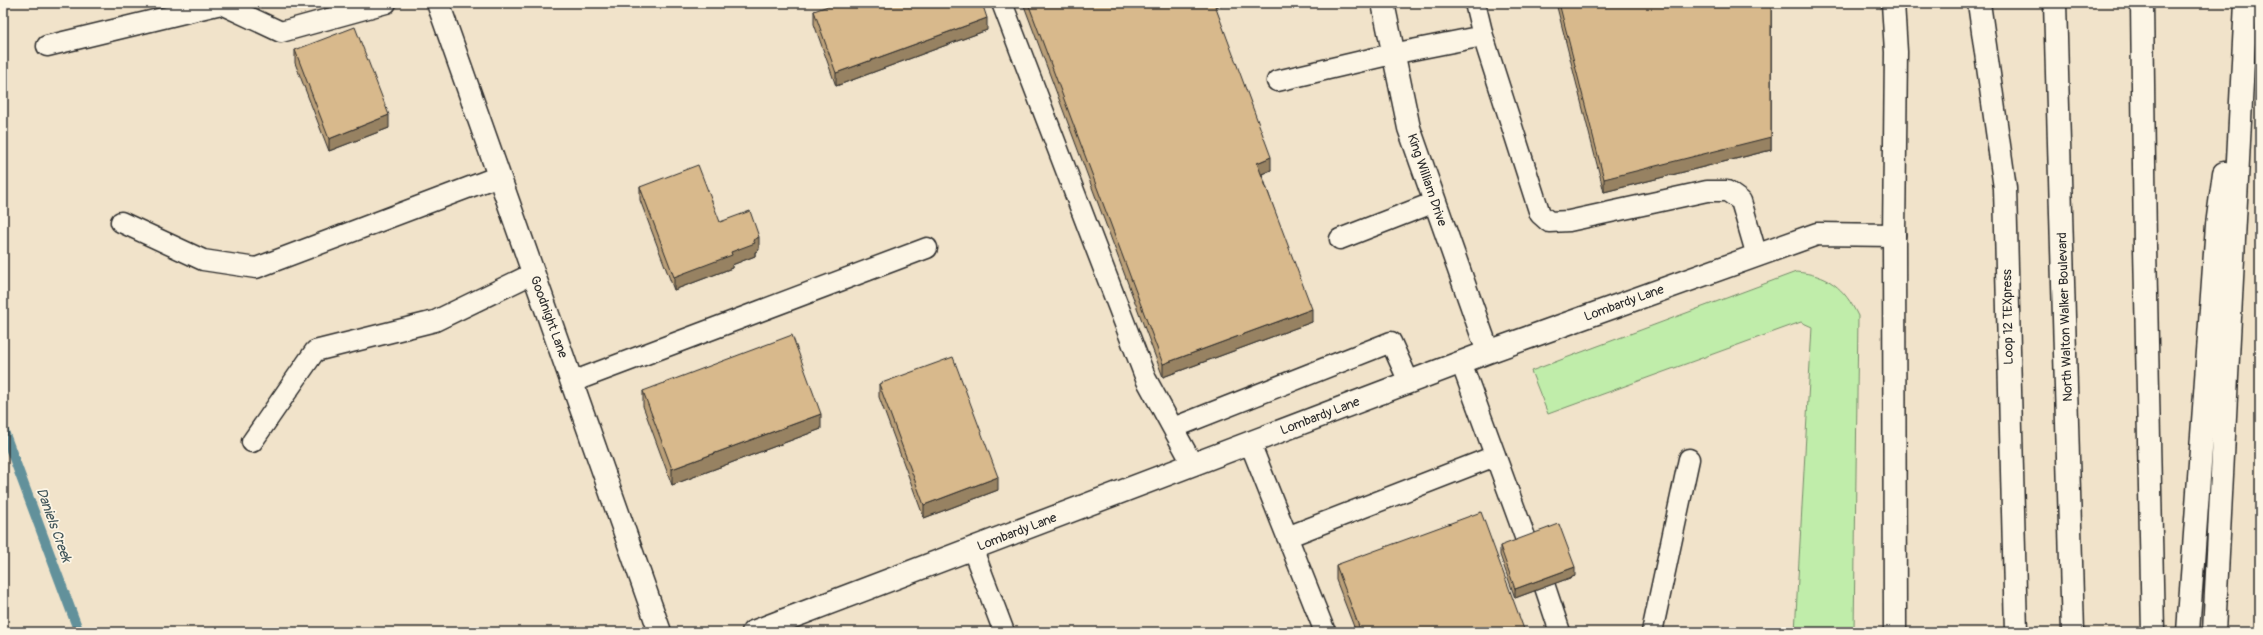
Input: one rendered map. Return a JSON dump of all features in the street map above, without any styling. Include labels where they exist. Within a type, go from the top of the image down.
[{"type":"main road","name":"Goodnight Lane","points":[[438,3],[660,632]]},
{"type":"main road","name":"King William Drive","points":[[1383,3],[1392,54],[1409,128],[1488,352]]},
{"type":"main road","points":[[1893,3],[1896,52],[1894,235],[1895,632]]},
{"type":"main road","name":"Loop 12 TEXpress","points":[[1980,3],[2005,188],[2016,632]]},
{"type":"main road","points":[[2142,3],[2145,247],[2153,632]]},
{"type":"main road","name":"North Walton Walker Boulevard","points":[[2055,6],[2073,632]]},
{"type":"main road","points":[[2188,632],[2218,225],[2246,10]]},
{"type":"main road","points":[[2214,632],[2246,10]]},
{"type":"main road","name":"Lombardy Lane","points":[[753,632],[973,550],[1461,362],[1817,234],[1894,235]]},
{"type":"lane","points":[[47,46],[221,4],[281,32],[386,3]]},
{"type":"lane","points":[[1002,3],[1146,379],[1193,465]]},
{"type":"lane","points":[[1475,3],[1483,36],[1540,214],[1549,222],[1569,221],[1707,191],[1727,191],[1741,201],[1758,256]]},
{"type":"lane","points":[[1277,81],[1392,54],[1483,36]]},
{"type":"lane","points":[[121,222],[203,260],[256,268],[499,176]]},
{"type":"lane","points":[[1340,239],[1435,202]]},
{"type":"lane","points":[[572,382],[927,248]]},
{"type":"lane","points":[[252,442],[315,352],[435,321],[534,273]]},
{"type":"lane","points":[[1173,428],[1391,342],[1409,382]]},
{"type":"lane","points":[[1461,362],[1528,545]]},
{"type":"lane","points":[[1250,443],[1325,632]]},
{"type":"lane","points":[[1287,537],[1495,456]]},
{"type":"lane","points":[[1652,632],[1689,459]]},
{"type":"lane","points":[[973,550],[1004,632]]},
{"type":"lane","points":[[1545,587],[1560,632]]},
{"type":"green space","points":[[1796,272],[1817,276],[1834,284],[1847,297],[1858,316],[1854,632],[1795,632],[1812,327],[1801,322],[1548,414],[1531,371]]},
{"type":"building","points":[[836,3],[982,3],[987,18],[836,73],[814,11]]},
{"type":"building","points":[[1028,3],[1214,3],[1271,157],[1257,163],[1312,309],[1163,364]]},
{"type":"building","points":[[1559,3],[1771,3],[1771,137],[1604,179]]},
{"type":"building","points":[[355,27],[389,115],[329,139],[295,50]]},
{"type":"building","points":[[698,165],[720,222],[750,211],[759,237],[753,240],[755,243],[731,252],[732,255],[674,277],[640,187]]},
{"type":"building","points":[[792,335],[821,414],[672,469],[643,391]]},
{"type":"building","points":[[953,357],[998,477],[924,505],[879,384]]},
{"type":"building","points":[[1481,512],[1525,632],[1361,632],[1336,565]]},
{"type":"building","points":[[1559,524],[1575,567],[1515,589],[1500,546]]},
{"type":"waterway","name":"Daniels Creek","points":[[3,429],[79,632]]}]
